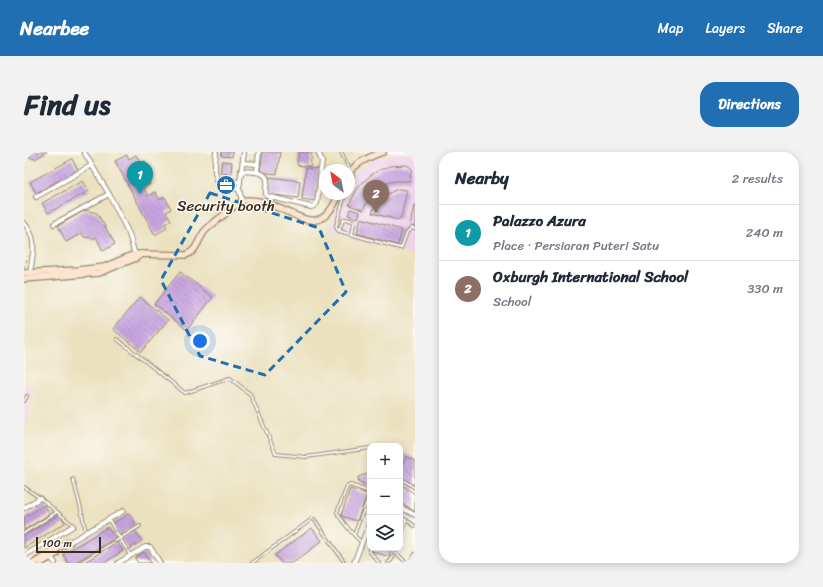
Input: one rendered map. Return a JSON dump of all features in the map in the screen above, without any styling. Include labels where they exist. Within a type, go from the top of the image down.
[{"type":"street","points":[[84,152],[109,194],[129,234],[136,256]]},
{"type":"street","points":[[216,152],[215,172],[217,180],[223,187],[239,189]]},
{"type":"street","points":[[242,201],[239,189],[244,152]]},
{"type":"street","points":[[257,172],[259,152]]},
{"type":"street","points":[[242,171],[257,172],[265,175],[267,180],[265,193],[267,196],[311,207],[317,203],[322,161],[318,152]]},
{"type":"street","points":[[355,168],[367,158],[383,152]]},
{"type":"street","points":[[243,163],[257,164]]},
{"type":"street","points":[[36,197],[92,165]]},
{"type":"street","points":[[217,180],[240,182]]},
{"type":"street","points":[[54,224],[109,194]]},
{"type":"street","points":[[28,275],[104,267],[142,254],[186,255],[194,250],[204,231],[242,201],[252,200],[261,202],[304,219],[317,220],[328,212],[337,200]]},
{"type":"street","points":[[24,223],[31,234],[34,246],[28,275],[24,279]]},
{"type":"street","points":[[24,508],[40,498]]},
{"type":"street","points":[[403,508],[415,515]]},
{"type":"street","points":[[41,563],[65,544],[86,534],[124,511]]},
{"type":"street","points":[[24,556],[73,526]]},
{"type":"street","points":[[354,563],[367,530]]},
{"type":"street","points":[[118,563],[145,547],[150,547],[160,563]]},
{"type":"street","points":[[34,563],[50,555]]},
{"type":"street","points":[[50,555],[55,563]]},
{"type":"lane","points":[[341,152],[346,164]]},
{"type":"lane","points":[[415,152],[415,156]]},
{"type":"lane","points":[[343,200],[336,226],[339,231],[401,248],[406,232],[412,228],[415,229]]},
{"type":"lane","points":[[338,219],[353,221],[354,224],[352,235]]},
{"type":"lane","points":[[339,231],[343,220]]},
{"type":"lane","points":[[117,339],[185,393],[230,378],[250,394],[276,454],[306,457],[367,448]]},
{"type":"lane","points":[[24,401],[27,396]]},
{"type":"lane","points":[[72,479],[80,505],[86,534]]},
{"type":"lane","points":[[402,479],[415,488]]},
{"type":"lane","points":[[362,542],[358,540],[337,512],[347,487],[350,485],[367,492]]},
{"type":"lane","points":[[24,487],[40,498],[73,526]]},
{"type":"lane","points":[[354,535],[367,501]]},
{"type":"lane","points":[[24,533],[57,512]]},
{"type":"lane","points":[[403,518],[415,526]]},
{"type":"lane","points":[[252,563],[312,519],[314,519],[345,563]]},
{"type":"lane","points":[[109,520],[130,556]]},
{"type":"lane","points":[[403,530],[406,520]]},
{"type":"lane","points":[[80,563],[140,526]]},
{"type":"lane","points":[[370,551],[379,563]]},
{"type":"lane","points":[[388,563],[396,553],[408,563],[415,554]]},
{"type":"path","points":[[24,268],[28,256]]},
{"type":"highlighted area","points":[[210,193],[319,228],[346,292],[265,375],[200,356],[161,280]]},
{"type":"shaded area","points":[[399,153],[415,154],[415,256],[330,231],[340,200],[355,200],[355,172],[379,157]]},
{"type":"shaded area","points":[[24,383],[33,389],[24,435]]},
{"type":"shaded area","points":[[403,452],[415,458],[415,523],[403,515]]},
{"type":"building","points":[[24,152],[47,152],[35,159],[24,156]]},
{"type":"building","points":[[222,152],[233,152],[232,157],[221,156]]},
{"type":"building","points":[[263,152],[280,152],[277,174],[260,172]]},
{"type":"building","points":[[299,152],[312,152],[310,167],[297,165]]},
{"type":"building","points":[[127,155],[129,159],[136,155],[141,163],[145,161],[151,173],[146,176],[150,184],[144,188],[148,196],[155,192],[160,200],[165,197],[171,209],[166,212],[171,220],[165,224],[167,228],[155,235],[115,161]]},
{"type":"building","points":[[72,159],[78,170],[36,193],[30,182]]},
{"type":"building","points":[[222,161],[232,162],[231,174],[220,173]]},
{"type":"building","points":[[407,165],[412,169],[409,181],[390,182],[383,185],[372,195],[363,210],[349,205],[352,200],[355,200],[355,193],[363,182],[371,175],[390,166]]},
{"type":"building","points":[[306,168],[319,169],[315,201],[302,199]]},
{"type":"building","points":[[270,177],[300,181],[298,198],[267,194]]},
{"type":"building","points":[[83,181],[89,191],[48,213],[42,203]]},
{"type":"building","points":[[399,189],[407,190],[401,217],[398,220],[372,213],[376,203],[381,198]]},
{"type":"building","points":[[415,205],[415,227],[410,226]]},
{"type":"building","points":[[350,209],[360,212],[358,218],[348,215]]},
{"type":"building","points":[[85,210],[97,213],[115,244],[103,251],[96,237],[93,239],[84,237],[82,233],[66,242],[58,226]]},
{"type":"building","points":[[361,218],[402,230],[398,245],[357,233]]},
{"type":"building","points":[[180,272],[213,297],[187,330],[154,304]]},
{"type":"building","points":[[140,297],[168,320],[141,352],[113,329]]},
{"type":"building","points":[[407,456],[415,461],[415,482],[413,485],[403,478],[403,462]]},
{"type":"building","points":[[367,474],[367,485],[363,485],[362,482],[359,483],[358,477]]},
{"type":"building","points":[[403,486],[415,494],[415,512],[403,504]]},
{"type":"building","points":[[350,489],[367,494],[357,521],[341,516]]},
{"type":"building","points":[[44,505],[50,514],[24,530],[24,518]]},
{"type":"building","points":[[129,513],[136,524],[119,535],[112,524]]},
{"type":"building","points":[[60,514],[65,523],[24,548],[24,536]]},
{"type":"building","points":[[108,527],[115,538],[74,563],[68,563],[63,554]]},
{"type":"building","points":[[312,528],[322,541],[293,563],[281,563],[275,555]]},
{"type":"building","points":[[135,531],[142,541],[128,550],[121,539]]},
{"type":"building","points":[[117,542],[123,551],[104,563],[82,563]]},
{"type":"building","points":[[372,551],[390,551],[389,557]]},
{"type":"building","points":[[144,552],[151,563],[138,563],[135,558]]},
{"type":"place","name":"Security booth","points":[[226,185]]},
{"type":"place","name":"Palazzo Azura","points":[[140,194]]},
{"type":"place","name":"Oxburgh International School","points":[[376,213]]}]
